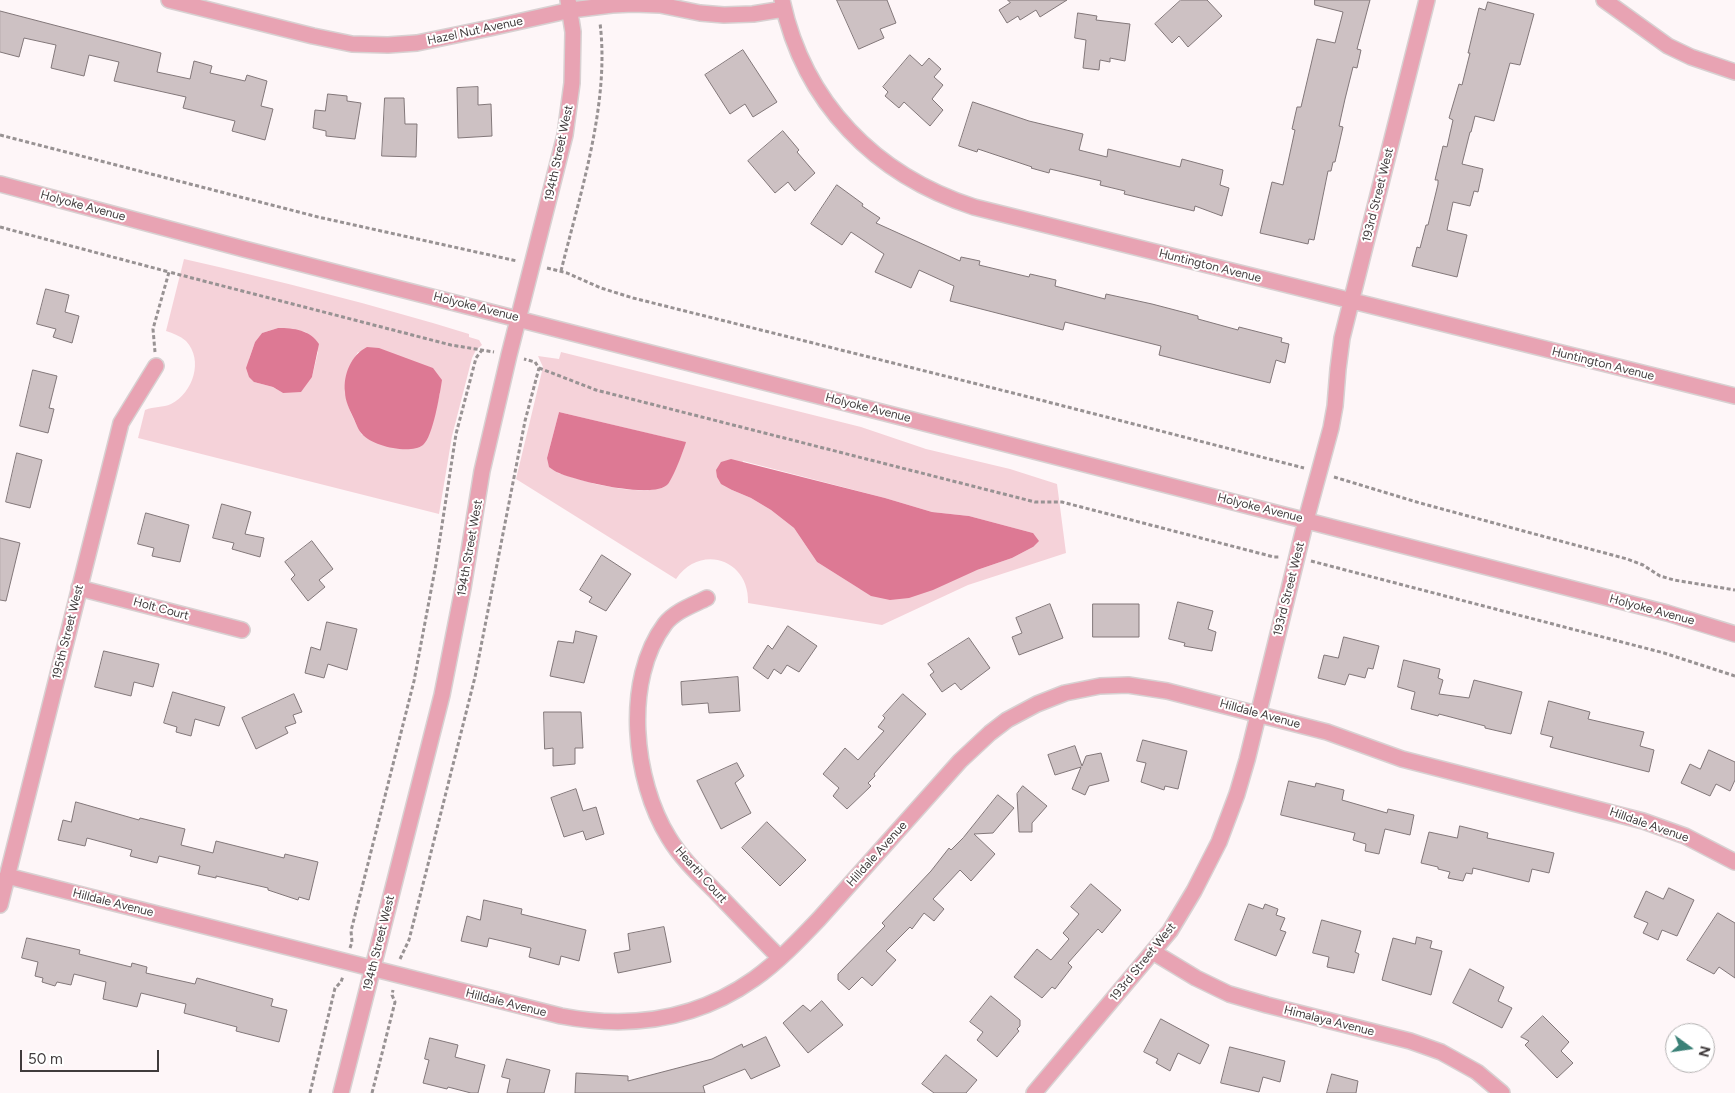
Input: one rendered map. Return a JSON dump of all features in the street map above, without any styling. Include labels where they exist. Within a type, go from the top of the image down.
[{"type":"street","name":"Hazel Nut Avenue","points":[[169,0],[313,36],[352,44],[388,45],[417,42],[490,28],[569,5],[598,7],[646,4],[724,15],[753,14],[783,4]]},
{"type":"street","name":"193rd Street West","points":[[1034,1093],[1170,931],[1194,891],[1219,842],[1237,794],[1331,428],[1342,338],[1427,0]]},
{"type":"street","points":[[1604,0],[1668,46],[1691,57],[1735,72]]},
{"type":"street","name":"Huntington Avenue","points":[[783,4],[802,62],[816,87],[850,132],[897,172],[948,198],[974,207],[1735,396]]},
{"type":"street","name":"194th Street West","points":[[341,1093],[442,695],[464,588],[482,471],[518,318],[565,135],[569,110],[573,32],[569,5]]},
{"type":"street","name":"Holyoke Avenue","points":[[0,184],[1667,613],[1735,634]]},
{"type":"street","name":"195th Street West","points":[[0,905],[121,423],[156,366]]},
{"type":"street","name":"Holt Court","points":[[79,588],[242,630]]},
{"type":"street","name":"Hearth Court","points":[[707,598],[674,614],[665,624],[651,650],[642,680],[638,708],[640,759],[651,804],[674,845],[705,882],[780,958]]},
{"type":"street","name":"Hilldale Avenue","points":[[7,876],[561,1016],[585,1021],[630,1022],[666,1017],[716,1001],[754,979],[780,958],[819,919],[976,745],[1007,720],[1064,693],[1100,686],[1118,685],[1168,691],[1258,714],[1327,732],[1402,759],[1438,769],[1614,812],[1685,836],[1735,862]]},
{"type":"street","name":"Himalaya Avenue","points":[[1153,952],[1196,978],[1229,994],[1410,1041],[1441,1052],[1477,1072],[1502,1093]]},
{"type":"path","points":[[561,271],[586,170],[597,116],[601,40],[598,7]]},
{"type":"path","points":[[0,135],[318,217],[561,271],[602,288],[633,298],[1030,397],[1319,472],[1438,508],[1626,559],[1643,565],[1660,576],[1674,580],[1735,590]]},
{"type":"path","points":[[0,227],[451,345],[482,350],[476,358],[456,434],[434,573],[414,681],[351,931],[352,942],[341,982],[335,988],[310,1093]]},
{"type":"path","points":[[156,366],[153,329],[169,272]]},
{"type":"path","points":[[535,362],[539,368],[596,390],[1035,502],[1071,504],[1274,557]]},
{"type":"path","points":[[372,1093],[395,1002],[392,995],[401,954],[409,940],[459,744],[489,609],[523,430],[539,368]]},
{"type":"path","points":[[1297,557],[1664,653],[1735,676]]},
{"type":"shaded area","points":[[184,259],[363,303],[469,334],[469,337],[479,340],[482,345],[476,350],[472,358],[452,436],[439,514],[138,438],[145,410],[168,405],[179,399],[190,384],[193,376],[195,366],[191,349],[184,339],[166,331]],"holes":[[[278,328],[306,332],[318,352],[312,377],[283,393],[273,387],[254,382],[249,359],[255,342],[262,333]],[[358,352],[440,393],[433,421],[362,435],[351,414],[346,394],[348,374]]]},
{"type":"shaded area","points":[[278,328],[301,331],[311,336],[319,344],[312,377],[301,392],[283,393],[273,387],[254,382],[249,377],[246,368],[255,342],[262,333]]},
{"type":"shaded area","points":[[367,347],[379,348],[433,368],[442,380],[433,424],[423,445],[409,449],[391,448],[374,442],[359,430],[345,395],[345,379],[352,360]]},
{"type":"shaded area","points":[[561,352],[861,427],[926,449],[1010,469],[1057,484],[1066,553],[968,585],[882,625],[748,603],[746,588],[741,576],[722,561],[710,559],[698,561],[686,568],[676,579],[516,479],[543,367],[538,356],[559,359]],"holes":[[[559,412],[685,442],[683,450],[672,470],[648,491],[595,484],[558,473],[547,458]],[[743,461],[932,512],[969,516],[1033,533],[1033,547],[1012,558],[977,570],[860,589],[817,562],[794,528],[771,510],[751,498],[732,490]]]},
{"type":"shaded area","points":[[559,412],[686,442],[670,481],[660,488],[632,490],[598,484],[555,471],[549,467],[547,458]]},
{"type":"shaded area","points":[[731,459],[885,498],[932,512],[969,516],[1033,533],[1039,541],[1033,547],[1012,558],[909,598],[890,600],[871,596],[817,562],[794,528],[771,510],[721,484],[716,470],[721,462]]},
{"type":"building","points":[[837,0],[887,0],[896,23],[880,29],[884,38],[859,49]]},
{"type":"building","points":[[1008,0],[1067,0],[1040,17],[1036,10],[1020,20],[1018,16],[1007,23],[999,10],[1010,3]]},
{"type":"building","points":[[1181,0],[1207,0],[1222,16],[1188,47],[1179,36],[1172,43],[1155,24]]},
{"type":"building","points":[[1315,0],[1370,0],[1357,49],[1361,50],[1357,68],[1353,67],[1339,126],[1343,127],[1335,162],[1333,162],[1331,171],[1328,171],[1314,240],[1309,239],[1308,244],[1260,233],[1272,182],[1283,185],[1295,130],[1292,129],[1297,107],[1301,107],[1317,39],[1335,43],[1343,12],[1315,5]]},
{"type":"building","points":[[1488,2],[1534,14],[1520,65],[1510,63],[1494,121],[1475,116],[1470,132],[1462,164],[1483,169],[1478,192],[1474,191],[1470,206],[1453,202],[1447,230],[1467,235],[1457,277],[1412,266],[1417,247],[1420,248],[1426,225],[1428,225],[1438,184],[1438,180],[1435,180],[1443,146],[1447,147],[1453,120],[1449,118],[1459,84],[1462,85],[1479,8],[1485,10]]},
{"type":"building","points":[[0,11],[161,53],[157,72],[190,79],[194,61],[212,66],[210,73],[245,81],[247,75],[267,81],[261,106],[273,109],[265,140],[232,131],[235,121],[183,108],[186,97],[114,81],[119,62],[89,55],[84,76],[51,68],[56,45],[24,38],[19,57],[0,52]]},
{"type":"building","points":[[1078,13],[1097,16],[1096,20],[1130,24],[1125,61],[1110,58],[1110,62],[1100,60],[1099,70],[1083,68],[1086,40],[1075,38]]},
{"type":"building","points":[[743,50],[777,102],[753,117],[745,104],[730,114],[705,75]]},
{"type":"building","points":[[910,55],[922,66],[929,58],[941,69],[934,77],[943,85],[932,99],[943,110],[930,126],[904,102],[899,108],[885,96],[888,92],[883,87]]},
{"type":"building","points":[[478,87],[478,105],[491,104],[492,136],[458,138],[457,88]]},
{"type":"building","points":[[328,94],[347,96],[347,101],[361,103],[355,139],[326,136],[326,131],[313,128],[315,110],[325,111]]},
{"type":"building","points":[[385,98],[404,98],[405,124],[417,124],[416,157],[382,156]]},
{"type":"building","points":[[973,102],[1029,121],[1083,134],[1079,150],[1107,157],[1108,149],[1180,167],[1182,159],[1223,170],[1220,185],[1229,188],[1222,216],[1195,206],[1194,211],[1124,194],[1125,191],[1100,185],[1101,181],[1050,169],[1049,173],[978,149],[977,152],[959,146]]},
{"type":"building","points":[[783,131],[799,150],[797,152],[815,173],[795,191],[788,182],[775,193],[748,161]]},
{"type":"building","points":[[837,185],[880,218],[876,223],[960,261],[961,257],[980,261],[979,265],[1029,277],[1030,274],[1056,280],[1055,286],[1105,299],[1106,294],[1152,304],[1198,316],[1198,319],[1238,330],[1239,327],[1282,338],[1281,342],[1289,344],[1285,363],[1276,360],[1270,383],[1159,355],[1161,346],[1065,322],[1063,330],[950,301],[954,286],[919,270],[911,288],[875,272],[884,254],[851,232],[842,245],[811,224]]},
{"type":"building","points":[[46,289],[69,295],[65,312],[79,316],[72,343],[53,337],[56,329],[37,324]]},
{"type":"building","points":[[33,370],[57,376],[49,408],[54,409],[48,433],[20,426]]},
{"type":"building","points":[[17,453],[42,460],[30,508],[6,502]]},
{"type":"building","points":[[222,504],[251,512],[245,534],[264,538],[260,557],[232,549],[234,543],[213,538]]},
{"type":"building","points":[[146,513],[189,525],[180,562],[152,556],[154,548],[138,544]]},
{"type":"building","points":[[0,538],[20,543],[6,601],[0,600]]},
{"type":"building","points":[[312,541],[333,569],[319,580],[325,587],[308,601],[291,579],[295,575],[285,562]]},
{"type":"building","points":[[602,555],[631,574],[606,611],[589,602],[592,597],[580,590]]},
{"type":"building","points":[[1178,602],[1213,611],[1208,629],[1216,632],[1212,651],[1184,646],[1185,643],[1169,639]]},
{"type":"building","points":[[1050,604],[1063,638],[1019,655],[1012,637],[1022,633],[1016,618]]},
{"type":"building","points":[[1093,604],[1139,604],[1139,637],[1093,637]]},
{"type":"building","points":[[327,622],[357,629],[347,670],[328,664],[324,678],[305,673],[311,647],[320,650]]},
{"type":"building","points":[[788,626],[817,646],[799,672],[787,665],[781,674],[774,669],[768,679],[753,668],[768,645],[772,649]]},
{"type":"building","points":[[576,631],[597,636],[584,683],[550,676],[558,641],[573,643]]},
{"type":"building","points":[[1344,637],[1379,646],[1373,669],[1368,668],[1365,678],[1349,674],[1345,685],[1318,678],[1324,655],[1338,658]]},
{"type":"building","points":[[969,638],[990,668],[961,690],[955,683],[942,692],[930,675],[934,672],[928,664]]},
{"type":"building","points":[[104,651],[159,664],[153,687],[134,682],[131,696],[95,687]]},
{"type":"building","points":[[1404,660],[1440,669],[1438,678],[1443,680],[1439,694],[1469,698],[1474,680],[1522,692],[1511,734],[1439,714],[1438,716],[1411,709],[1415,692],[1398,687]]},
{"type":"building","points":[[738,677],[740,711],[709,713],[708,703],[682,705],[681,682]]},
{"type":"building","points":[[173,692],[225,707],[219,726],[195,719],[191,736],[176,732],[177,727],[164,723]]},
{"type":"building","points":[[294,694],[302,712],[293,715],[296,723],[285,727],[288,733],[256,749],[242,718]]},
{"type":"building","points":[[903,694],[926,714],[874,774],[875,776],[868,783],[871,786],[847,809],[833,796],[839,788],[823,774],[845,748],[858,760],[884,731],[878,727],[885,718],[883,716]]},
{"type":"building","points":[[1549,701],[1590,712],[1588,719],[1644,732],[1640,746],[1654,750],[1649,772],[1550,747],[1553,737],[1541,734]]},
{"type":"building","points":[[544,712],[581,712],[583,748],[575,748],[575,764],[553,766],[553,748],[545,749]]},
{"type":"building","points":[[1143,740],[1187,751],[1178,789],[1165,786],[1164,790],[1141,782],[1146,763],[1137,761]]},
{"type":"building","points":[[1075,746],[1082,766],[1086,756],[1101,753],[1109,781],[1089,786],[1085,795],[1072,789],[1081,767],[1055,775],[1048,755]]},
{"type":"building","points":[[1709,750],[1735,762],[1735,780],[1730,791],[1716,784],[1710,796],[1681,783],[1690,764],[1700,769]]},
{"type":"building","points":[[737,763],[744,776],[735,783],[751,813],[721,829],[697,781]]},
{"type":"building","points":[[1289,781],[1315,787],[1316,783],[1344,790],[1342,800],[1387,813],[1388,809],[1414,815],[1410,835],[1385,829],[1379,854],[1365,851],[1366,844],[1353,840],[1355,833],[1281,815]]},
{"type":"building","points":[[1023,786],[1047,806],[1032,823],[1032,832],[1019,832],[1017,794]]},
{"type":"building","points":[[576,789],[583,811],[596,807],[604,834],[586,840],[583,831],[564,837],[551,798]]},
{"type":"building","points":[[998,795],[1014,808],[993,833],[974,834],[995,854],[971,881],[960,870],[933,899],[944,909],[934,921],[924,913],[912,929],[910,927],[886,951],[896,960],[872,986],[862,977],[849,990],[838,980],[838,974],[885,926],[882,923],[931,871],[949,848],[951,850],[963,838]]},
{"type":"building","points":[[76,802],[139,820],[140,818],[185,829],[181,845],[213,853],[216,841],[284,858],[285,854],[318,862],[309,900],[299,897],[298,900],[268,890],[268,888],[216,876],[216,878],[198,874],[200,866],[159,856],[157,863],[130,856],[132,850],[87,838],[85,846],[58,840],[63,820],[71,822]]},
{"type":"building","points":[[767,822],[806,860],[780,886],[742,848]]},
{"type":"building","points":[[1460,826],[1488,833],[1487,838],[1554,853],[1549,873],[1532,869],[1529,882],[1473,868],[1472,874],[1466,873],[1463,881],[1448,878],[1450,872],[1421,863],[1429,832],[1457,838]]},
{"type":"building","points":[[1091,884],[1121,910],[1102,933],[1098,929],[1068,963],[1072,967],[1055,989],[1052,987],[1042,998],[1014,977],[1037,949],[1051,960],[1069,939],[1063,933],[1079,914],[1071,907]]},
{"type":"building","points":[[1669,888],[1694,900],[1677,936],[1662,930],[1658,940],[1643,933],[1648,923],[1634,917],[1646,891],[1663,899]]},
{"type":"building","points":[[484,900],[522,909],[521,914],[586,930],[579,961],[561,956],[559,965],[529,957],[531,948],[489,938],[487,947],[461,941],[467,916],[480,920]]},
{"type":"building","points":[[1249,904],[1263,909],[1265,904],[1278,909],[1276,915],[1285,918],[1280,930],[1286,932],[1276,956],[1235,940]]},
{"type":"building","points":[[1718,913],[1735,923],[1735,978],[1719,967],[1714,974],[1687,960]]},
{"type":"building","points":[[1322,920],[1361,931],[1355,952],[1359,954],[1354,973],[1327,967],[1329,957],[1313,953]]},
{"type":"building","points":[[664,927],[671,962],[618,973],[614,953],[630,950],[628,934]]},
{"type":"building","points":[[1417,937],[1432,941],[1430,948],[1442,951],[1431,995],[1382,980],[1393,938],[1415,944]]},
{"type":"building","points":[[27,938],[80,950],[79,954],[131,967],[132,963],[147,967],[146,973],[195,984],[197,978],[273,999],[271,1006],[287,1010],[279,1042],[236,1031],[237,1027],[184,1013],[186,1004],[141,993],[137,1007],[103,999],[106,982],[74,974],[71,985],[57,982],[55,986],[42,982],[43,978],[35,976],[38,962],[22,958]]},
{"type":"building","points":[[1470,969],[1504,987],[1498,1001],[1512,1008],[1502,1028],[1453,1003]]},
{"type":"building","points":[[991,996],[1020,1020],[1020,1026],[1017,1029],[1019,1031],[997,1057],[977,1040],[983,1032],[970,1022]]},
{"type":"building","points":[[822,1001],[843,1025],[808,1053],[783,1023],[803,1005],[810,1011]]},
{"type":"building","points":[[1543,1016],[1569,1042],[1561,1051],[1573,1063],[1557,1078],[1525,1045],[1529,1041],[1521,1037]]},
{"type":"building","points":[[1161,1019],[1209,1045],[1200,1064],[1178,1053],[1170,1071],[1156,1063],[1158,1059],[1144,1052]]},
{"type":"building","points":[[766,1037],[780,1066],[751,1079],[745,1069],[703,1086],[705,1093],[575,1093],[576,1073],[628,1076],[628,1081],[712,1059],[742,1044],[743,1047]]},
{"type":"building","points":[[430,1038],[458,1045],[455,1057],[485,1065],[478,1093],[448,1087],[447,1089],[423,1083],[429,1060],[425,1059]]},
{"type":"building","points":[[1230,1047],[1285,1061],[1280,1082],[1263,1077],[1259,1092],[1221,1083]]},
{"type":"building","points":[[946,1055],[977,1080],[966,1093],[934,1093],[922,1084]]},
{"type":"building","points":[[507,1059],[550,1070],[544,1093],[507,1093],[510,1079],[502,1077]]},
{"type":"building","points":[[1332,1074],[1358,1081],[1356,1093],[1327,1093]]}]
